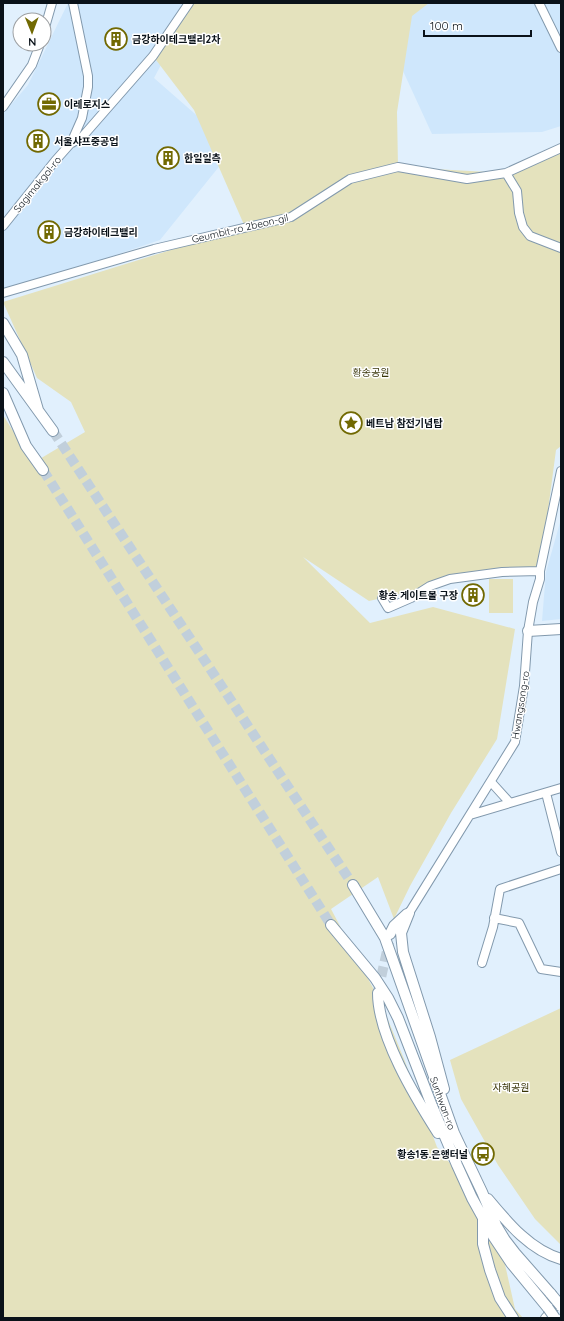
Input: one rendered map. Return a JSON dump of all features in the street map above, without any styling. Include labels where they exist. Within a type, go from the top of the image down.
[{"type":"main road","points":[[3,323],[22,355],[38,410]]},
{"type":"main road","points":[[3,362],[53,431]]},
{"type":"main road","points":[[3,392],[26,446],[43,470]]},
{"type":"main road","points":[[528,631],[561,629]]},
{"type":"main road","name":"Sunhwan-ro","points":[[353,885],[385,938],[454,1133],[496,1225],[505,1240],[561,1306]]},
{"type":"main road","points":[[390,934],[394,926],[409,913]]},
{"type":"main road","points":[[409,913],[401,933],[403,952],[442,1081],[454,1133]]},
{"type":"main road","name":"Sunhwan-ro","points":[[331,925],[375,978],[392,1005],[472,1198],[493,1236],[511,1264],[555,1318]]},
{"type":"main road","points":[[378,993],[378,1004],[389,1042],[411,1087],[453,1155]]},
{"type":"main road","points":[[482,1192],[508,1223],[527,1241],[561,1259]]},
{"type":"main road","points":[[483,1218],[483,1244],[490,1270],[500,1298],[513,1318]]},
{"type":"street","name":"Sagimakgol-ro","points":[[3,226],[55,161],[72,143],[82,118],[88,82],[73,3]]},
{"type":"street","points":[[72,143],[83,136],[153,56],[189,3]]},
{"type":"street","points":[[539,3],[561,48]]},
{"type":"street","points":[[3,107],[32,65],[37,52]]},
{"type":"street","name":"Geumbit-ro 2beon-gil","points":[[3,293],[154,248],[291,217],[350,179],[398,167],[467,179],[506,173],[561,148]]},
{"type":"street","points":[[506,173],[517,191],[519,213],[523,227],[530,236],[561,248]]},
{"type":"street","name":"Hwangsong-ro","points":[[409,913],[515,742],[524,686],[528,631],[533,602],[540,579],[540,571],[561,471]]},
{"type":"street","points":[[382,598],[388,608],[411,598],[430,586],[450,579],[502,572],[540,571]]},
{"type":"street","points":[[491,782],[510,803]]},
{"type":"street","points":[[470,815],[561,788]]},
{"type":"street","points":[[546,793],[561,852]]},
{"type":"street","points":[[482,963],[500,889],[561,869]]},
{"type":"street","points":[[494,918],[519,923],[540,969],[561,972]]},
{"type":"street","points":[[545,1318],[561,1300]]},
{"type":"shaded area","points":[[68,3],[194,3],[154,78],[234,148],[160,240],[3,293],[3,114],[28,85],[44,52],[52,52],[52,36]]},
{"type":"shaded area","points":[[423,3],[561,3],[561,126],[542,132],[432,134],[386,34]]},
{"type":"shaded area","points":[[561,519],[561,619],[542,621],[546,572]]},
{"type":"green space","name":"황송공원","points":[[189,3],[429,3],[412,16],[397,112],[398,167],[506,173],[561,152],[561,446],[556,450],[540,571],[457,581],[369,601],[303,557],[370,623],[433,607],[515,629],[497,739],[451,813],[410,886],[394,919],[378,877],[331,909],[382,1005],[437,1147],[495,1220],[515,1309],[523,1318],[3,1318],[3,415],[33,463],[85,432],[71,402],[37,378],[3,302],[245,227],[194,110],[153,56]]},
{"type":"green space","points":[[489,579],[513,579],[513,613],[489,613]]},
{"type":"green space","name":"자혜공원","points":[[561,1008],[561,1245],[535,1219],[498,1165],[461,1099],[450,1060]]},
{"type":"tunnel","points":[[53,431],[353,885]]},
{"type":"tunnel","points":[[43,470],[331,925]]},
{"type":"tunnel","points":[[378,991],[389,942]]},
{"type":"place","name":"금강하이테크밸리2차","points":[[116,39]]},
{"type":"place","name":"이레로지스","points":[[49,104]]},
{"type":"place","name":"서울샤프중공업","points":[[38,141]]},
{"type":"place","name":"한일일측","points":[[168,158]]},
{"type":"place","name":"금강하이테크밸리","points":[[49,232]]},
{"type":"place","name":"베트남 참전기념탑","points":[[351,423]]},
{"type":"place","name":"황송 게이트볼 구장","points":[[473,595]]},
{"type":"place","name":"황송1동.은행터널","points":[[483,1154]]}]
